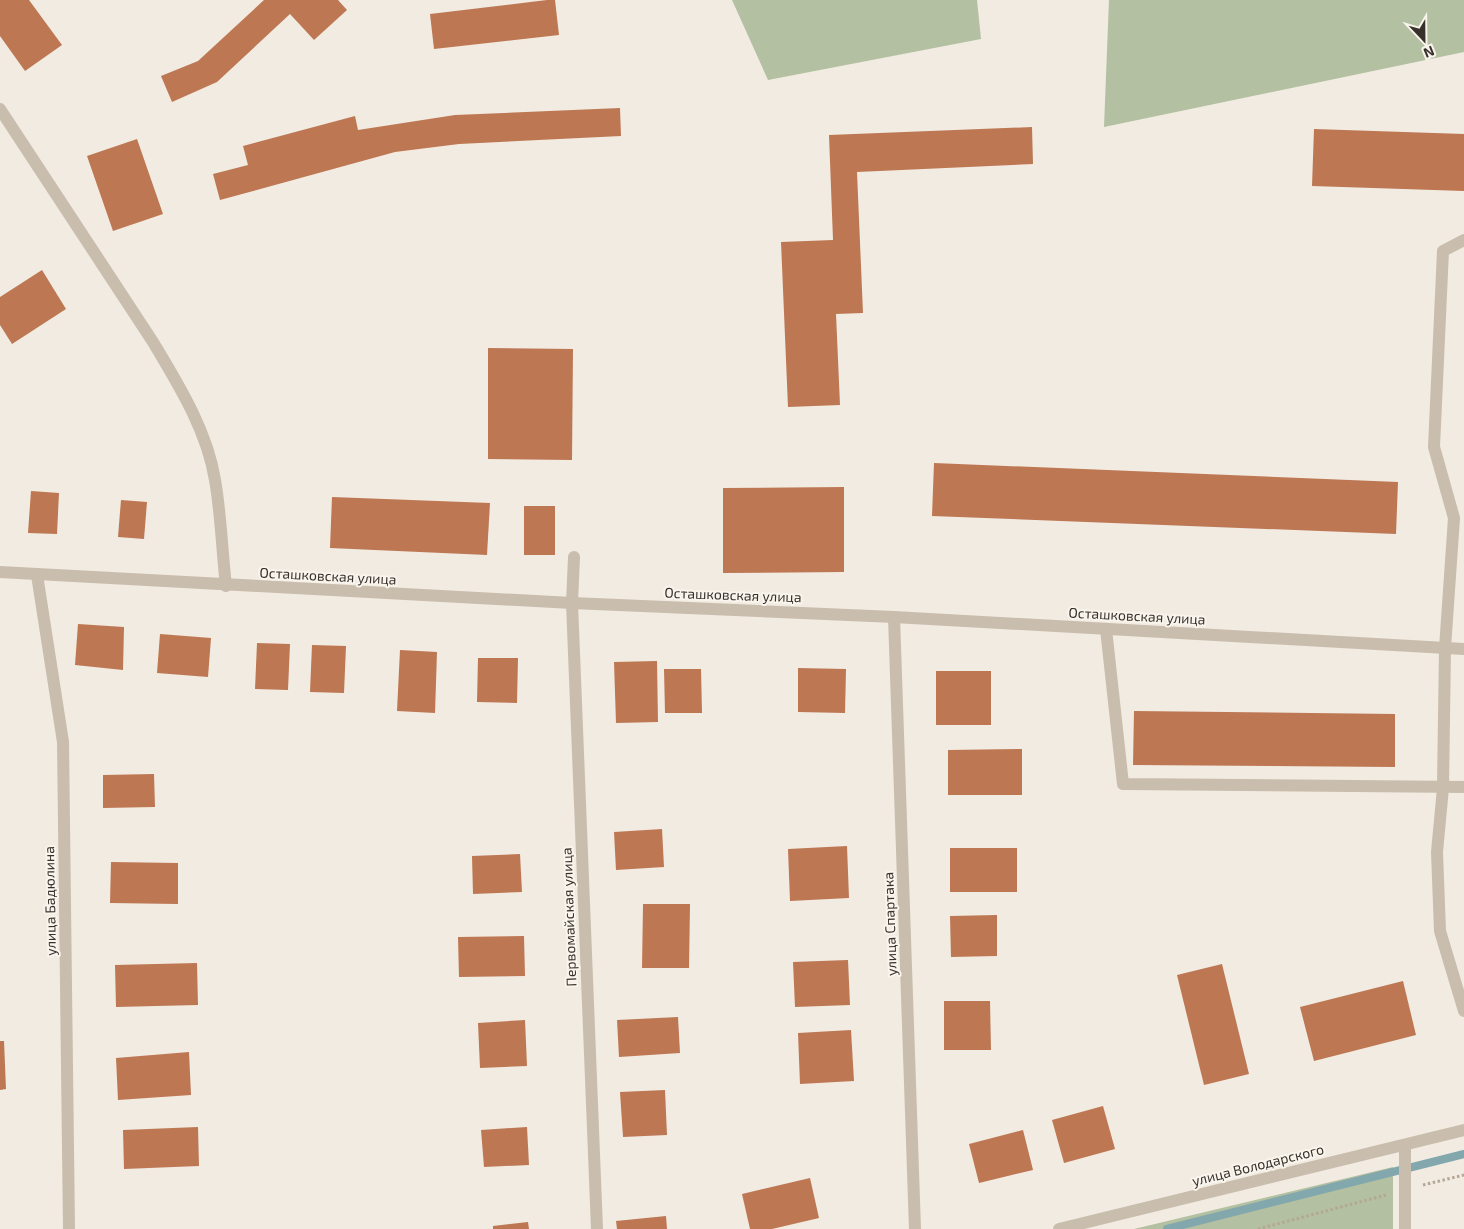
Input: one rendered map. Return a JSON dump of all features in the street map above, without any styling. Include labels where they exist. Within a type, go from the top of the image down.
[{"type":"street","points":[[0,109],[153,342],[175,379],[195,419],[208,448],[215,480],[226,586]]},
{"type":"street","points":[[1464,240],[1443,251],[1434,447],[1454,518],[1445,648],[1443,788],[1437,852],[1440,931],[1464,1011]]},
{"type":"street","name":"Первомайская улица","points":[[574,557],[572,604],[597,1229]]},
{"type":"street","name":"Осташковская улица","points":[[0,572],[226,586],[572,604],[894,617],[1464,649]]},
{"type":"street","name":"улица Бадюлина","points":[[37,575],[63,742],[69,1229]]},
{"type":"street","name":"улица Спартака","points":[[894,617],[915,1229]]},
{"type":"street","points":[[1106,629],[1123,784],[1464,787]]},
{"type":"street","name":"улица Володарского","points":[[1059,1229],[1464,1130]]},
{"type":"street","points":[[1405,1144],[1405,1229]]},
{"type":"path","points":[[1258,1229],[1464,1175]]},
{"type":"green space","points":[[732,0],[977,0],[981,39],[768,80]]},
{"type":"green space","points":[[1109,0],[1464,0],[1464,52],[1104,127]]},
{"type":"green space","points":[[1393,1167],[1393,1229],[1134,1229]]},
{"type":"building","points":[[0,0],[29,0],[62,45],[25,71],[0,36]]},
{"type":"building","points":[[264,0],[338,0],[347,10],[314,40],[290,14],[217,82],[172,102],[161,76],[198,61]]},
{"type":"building","points":[[555,0],[559,35],[434,49],[430,14]]},
{"type":"building","points":[[620,108],[621,136],[459,144],[395,152],[220,200],[213,174],[248,165],[243,146],[355,116],[358,130],[455,115]]},
{"type":"building","points":[[1032,127],[1033,164],[857,172],[863,313],[836,314],[840,405],[788,407],[781,242],[833,240],[829,135]]},
{"type":"building","points":[[1314,129],[1464,134],[1464,191],[1312,186]]},
{"type":"building","points":[[137,139],[163,214],[113,231],[87,156]]},
{"type":"building","points":[[42,270],[66,309],[12,344],[0,325],[0,297]]},
{"type":"building","points":[[488,348],[573,349],[572,460],[488,459]]},
{"type":"building","points":[[934,463],[1398,482],[1396,534],[932,516]]},
{"type":"building","points":[[844,487],[844,572],[723,573],[723,488]]},
{"type":"building","points":[[31,491],[59,493],[57,534],[28,533]]},
{"type":"building","points":[[332,497],[490,503],[487,555],[330,548]]},
{"type":"building","points":[[121,500],[147,502],[144,539],[118,537]]},
{"type":"building","points":[[524,506],[555,506],[555,555],[524,555]]},
{"type":"building","points":[[78,624],[124,627],[123,670],[75,665]]},
{"type":"building","points":[[160,634],[211,638],[208,677],[157,673]]},
{"type":"building","points":[[257,643],[290,644],[288,690],[255,689]]},
{"type":"building","points":[[312,645],[346,646],[344,693],[310,692]]},
{"type":"building","points":[[400,650],[437,652],[435,713],[397,711]]},
{"type":"building","points":[[478,658],[518,658],[517,703],[477,702]]},
{"type":"building","points":[[657,661],[658,722],[616,723],[614,662]]},
{"type":"building","points":[[798,668],[846,669],[845,713],[798,712]]},
{"type":"building","points":[[664,669],[701,669],[702,713],[665,713]]},
{"type":"building","points":[[936,671],[991,671],[991,725],[936,725]]},
{"type":"building","points":[[1134,711],[1395,714],[1395,767],[1133,765]]},
{"type":"building","points":[[1022,749],[1022,795],[948,795],[948,750]]},
{"type":"building","points":[[154,774],[155,807],[103,808],[103,775]]},
{"type":"building","points":[[662,829],[664,867],[616,870],[614,832]]},
{"type":"building","points":[[847,846],[849,898],[790,901],[788,849]]},
{"type":"building","points":[[950,848],[1017,848],[1017,892],[950,892]]},
{"type":"building","points":[[520,854],[522,892],[473,894],[472,856]]},
{"type":"building","points":[[111,862],[178,863],[178,904],[110,903]]},
{"type":"building","points":[[643,904],[690,904],[689,968],[642,968]]},
{"type":"building","points":[[997,915],[997,956],[951,957],[950,916]]},
{"type":"building","points":[[524,936],[525,976],[459,977],[458,937]]},
{"type":"building","points":[[848,960],[850,1005],[795,1007],[793,962]]},
{"type":"building","points":[[197,963],[198,1005],[116,1007],[115,965]]},
{"type":"building","points":[[1222,964],[1249,1074],[1204,1085],[1177,975]]},
{"type":"building","points":[[1403,981],[1416,1035],[1314,1061],[1300,1007]]},
{"type":"building","points":[[944,1001],[990,1001],[991,1050],[944,1050]]},
{"type":"building","points":[[678,1017],[680,1053],[619,1057],[617,1020]]},
{"type":"building","points":[[525,1020],[527,1066],[480,1068],[478,1023]]},
{"type":"building","points":[[851,1030],[854,1081],[800,1084],[798,1033]]},
{"type":"building","points":[[0,1041],[4,1041],[6,1089],[0,1090]]},
{"type":"building","points":[[189,1052],[191,1095],[118,1100],[116,1058]]},
{"type":"building","points":[[665,1090],[667,1135],[623,1137],[620,1092]]},
{"type":"building","points":[[1103,1106],[1115,1149],[1064,1163],[1052,1120]]},
{"type":"building","points":[[198,1127],[199,1166],[124,1169],[123,1130]]},
{"type":"building","points":[[527,1127],[529,1165],[484,1167],[481,1130]]},
{"type":"building","points":[[1023,1130],[1033,1170],[979,1183],[969,1144]]},
{"type":"building","points":[[810,1178],[819,1218],[772,1229],[750,1229],[742,1194]]},
{"type":"building","points":[[666,1216],[667,1229],[617,1229],[616,1221]]},
{"type":"building","points":[[528,1222],[529,1229],[493,1229],[493,1226]]},
{"type":"waterway","points":[[1167,1229],[1464,1154]]}]
